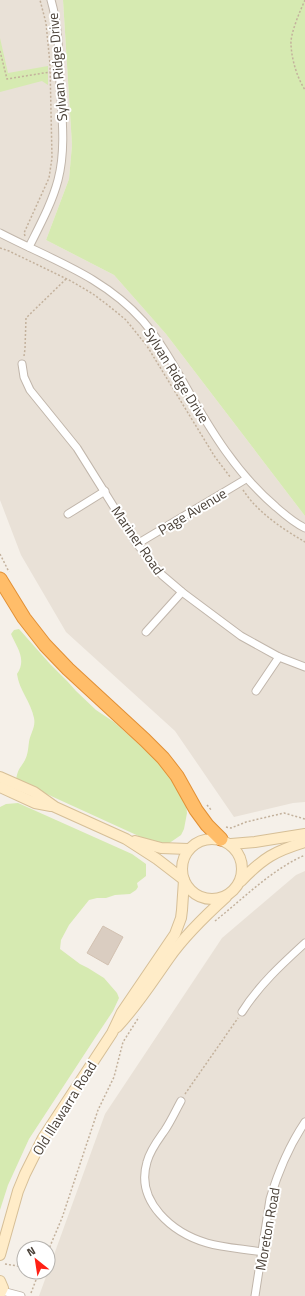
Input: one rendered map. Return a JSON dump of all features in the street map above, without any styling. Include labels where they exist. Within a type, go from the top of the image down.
[{"type":"highway","points":[[6,578],[15,604],[45,645],[68,669],[163,758],[177,776],[196,810],[207,825],[226,837]]},
{"type":"street","name":"Sylvan Ridge Drive","points":[[29,247],[55,192],[62,159],[63,132],[58,44],[56,20],[51,0]]},
{"type":"street","name":"Sylvan Ridge Drive","points":[[0,233],[85,274],[125,304],[143,321],[168,355],[225,451],[246,479],[289,519],[305,528]]},
{"type":"street","name":"Mariner Road","points":[[22,364],[24,377],[30,390],[77,448],[137,544],[162,575],[182,592],[241,636],[280,657],[305,667]]},
{"type":"street","name":"Page Avenue","points":[[137,544],[246,479]]},
{"type":"street","points":[[68,514],[105,491]]},
{"type":"street","points":[[146,632],[182,592]]},
{"type":"street","points":[[256,691],[280,657]]},
{"type":"street","points":[[0,777],[34,798]]},
{"type":"street","points":[[0,787],[34,798],[126,839],[161,848],[188,849]]},
{"type":"street","points":[[305,834],[255,842],[226,837],[203,839],[188,849],[183,858],[181,868],[183,879],[188,887],[199,896],[206,899],[222,898],[235,889],[255,866],[274,853],[305,842]]},
{"type":"street","points":[[226,837],[238,852],[242,861],[243,872],[240,882]]},
{"type":"street","points":[[126,839],[183,879]]},
{"type":"street","name":"Old Illawarra Road","points":[[3,1259],[18,1191],[36,1150],[42,1138],[112,1033],[122,1012],[175,934],[181,918],[183,879]]},
{"type":"street","name":"Old Illawarra Road","points":[[112,1033],[131,1014],[180,943],[228,894]]},
{"type":"street","points":[[242,1012],[261,986],[305,943]]},
{"type":"street","points":[[181,1101],[151,1151],[147,1161],[144,1179],[150,1201],[163,1218],[182,1232],[195,1239],[209,1244],[262,1252]]},
{"type":"street","name":"Moreton Road","points":[[255,1296],[273,1188],[289,1149],[305,1122]]},
{"type":"street","points":[[1,1289],[21,1296]]},
{"type":"path","points":[[29,247],[24,233],[49,178],[53,147],[47,30],[40,0]]},
{"type":"path","points":[[305,0],[297,18],[291,44],[298,78],[305,90]]},
{"type":"path","points":[[0,51],[7,78],[50,72]]},
{"type":"path","points":[[0,248],[66,279],[102,300],[118,312],[137,333],[154,357],[214,457],[227,474],[250,500],[267,516],[286,531],[305,542]]},
{"type":"path","points":[[22,364],[25,349],[26,318],[66,279]]},
{"type":"path","points":[[0,554],[6,578]]},
{"type":"path","points":[[206,804],[214,815]]},
{"type":"path","points":[[226,837],[232,828],[246,822],[284,813],[305,819]]},
{"type":"path","points":[[214,922],[261,883],[279,870],[305,855]]},
{"type":"path","points":[[181,1101],[242,1012]]},
{"type":"path","points":[[53,1240],[62,1218],[98,1110],[114,1077],[123,1042],[140,1017]]},
{"type":"path","points":[[3,1259],[16,1264]]},
{"type":"path","points":[[31,1293],[36,1280]]},
{"type":"shaded area","points":[[0,0],[63,0],[72,145],[69,179],[46,240],[114,275],[166,334],[305,516],[305,802],[293,803],[234,817],[175,731],[66,632],[21,555],[0,500]]},
{"type":"shaded area","points":[[305,871],[305,1296],[39,1296],[45,1280],[56,1280],[56,1249],[105,1114],[222,938],[296,875]]},
{"type":"green space","points":[[63,0],[305,0],[305,516],[166,334],[114,275],[46,240],[69,179],[72,145]]},
{"type":"green space","points":[[0,38],[8,73],[48,66],[48,85],[42,81],[0,92]]},
{"type":"green space","points":[[19,629],[76,691],[96,710],[114,722],[132,738],[169,774],[186,803],[187,813],[184,829],[181,835],[168,844],[161,844],[143,838],[16,780],[18,771],[27,756],[34,727],[32,712],[18,680],[17,674],[20,669],[21,658],[11,634],[14,630]]},
{"type":"green space","points":[[18,803],[132,854],[146,864],[146,876],[137,883],[138,887],[130,894],[89,900],[69,925],[61,940],[60,949],[80,964],[104,978],[117,993],[119,998],[113,1011],[29,1139],[8,1185],[0,1210],[0,807],[6,804]]},
{"type":"building","points":[[103,926],[123,937],[108,965],[87,953]]}]
